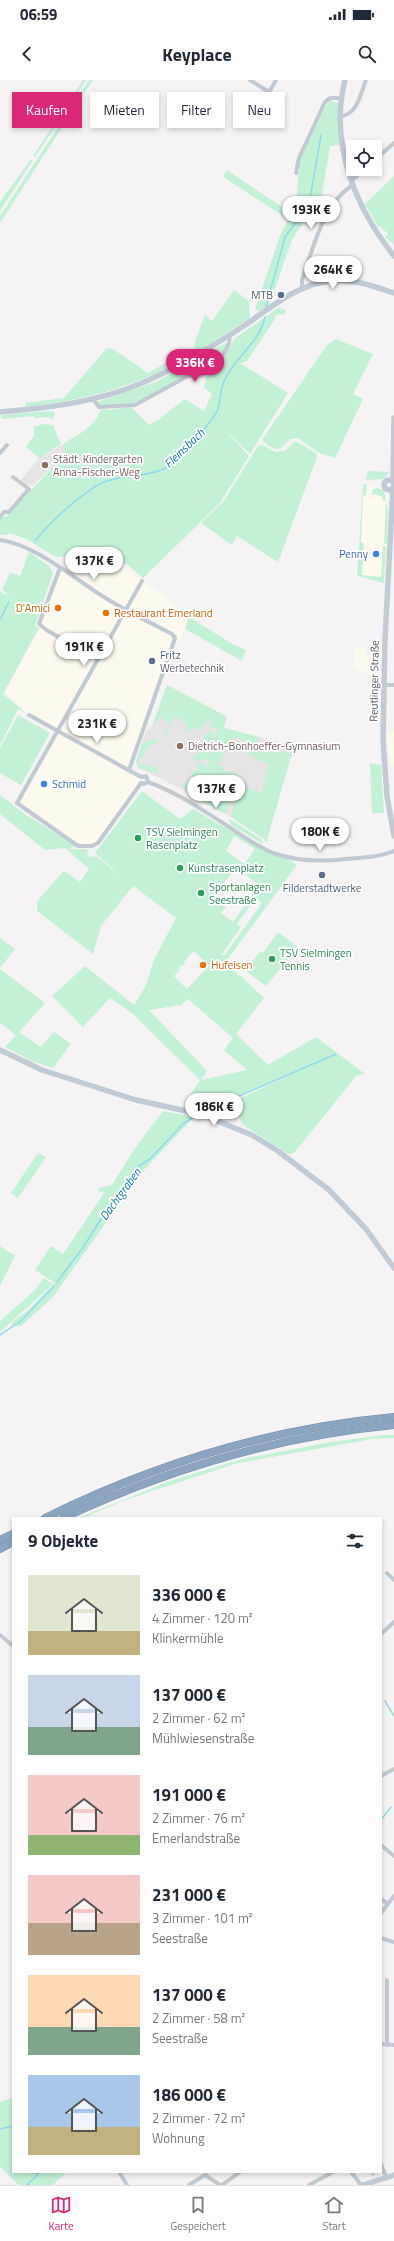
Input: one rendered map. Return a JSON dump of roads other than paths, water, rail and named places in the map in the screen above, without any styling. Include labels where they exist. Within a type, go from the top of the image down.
[{"type":"highway","points":[[47,1517],[137,1478],[219,1450],[322,1426],[394,1417]]},
{"type":"highway","points":[[65,1517],[140,1485],[217,1459],[299,1439],[392,1426]]},
{"type":"highway","points":[[0,1540],[12,1534]]},
{"type":"highway","points":[[0,1549],[12,1543]]},
{"type":"street","points":[[250,80],[269,92],[276,80]]},
{"type":"street","points":[[344,80],[340,116],[343,145],[352,183],[367,218],[394,256]]},
{"type":"street","points":[[340,116],[348,115],[353,111],[366,80]]},
{"type":"street","points":[[296,173],[299,158],[325,102],[330,98],[341,98]]},
{"type":"street","points":[[382,154],[394,143]]},
{"type":"street","points":[[302,288],[302,280],[320,230],[336,200],[358,176]]},
{"type":"street","points":[[0,412],[54,406],[93,399],[140,384],[166,372],[229,336],[302,288],[331,281],[351,281],[365,283],[394,293]]},
{"type":"street","points":[[93,399],[99,407],[135,405],[188,376],[201,376],[228,349],[230,342],[229,336]]},
{"type":"street","name":"Reutlinger Straße","points":[[394,418],[391,505],[392,527],[383,685],[383,738],[386,787],[394,836]]},
{"type":"street","points":[[0,453],[7,445]]},
{"type":"street","points":[[0,517],[4,512],[9,512],[29,489],[13,477]]},
{"type":"street","points":[[384,484],[392,484],[386,489],[384,484]]},
{"type":"street","name":"Reutlinger Straße","points":[[386,489],[391,505]]},
{"type":"street","points":[[0,540],[26,547],[125,610],[172,634],[176,640],[129,770]]},
{"type":"street","points":[[60,568],[39,624],[48,631],[98,659]]},
{"type":"street","points":[[141,777],[141,783],[98,843],[92,846],[78,846],[17,804],[142,581]]},
{"type":"street","points":[[383,685],[394,685]]},
{"type":"street","points":[[29,715],[57,732],[141,777],[147,777],[148,782]]},
{"type":"street","points":[[141,783],[144,784],[148,782],[187,800],[258,846],[280,855],[305,860],[327,860],[374,856],[394,851]]},
{"type":"street","points":[[0,1050],[42,1070],[136,1100],[200,1114],[252,1135],[278,1151],[329,1190],[366,1229],[394,1268]]},
{"type":"street","points":[[387,1573],[394,1580]]},
{"type":"street","points":[[382,1633],[394,1622]]},
{"type":"street","points":[[0,1635],[12,1645]]},
{"type":"street","points":[[382,1775],[394,1769]]},
{"type":"street","points":[[382,1846],[394,1856]]},
{"type":"street","points":[[382,1912],[394,1896]]},
{"type":"street","points":[[382,1900],[388,1904]]},
{"type":"street","points":[[382,1938],[394,1942]]},
{"type":"street","points":[[386,1980],[387,2045]]},
{"type":"street","points":[[382,2044],[394,2045]]},
{"type":"street","points":[[382,2167],[386,2177]]},
{"type":"street","points":[[120,2173],[127,2185]]},
{"type":"street","points":[[189,2185],[205,2175],[221,2185],[239,2173]]},
{"type":"street","points":[[309,2185],[331,2173]]},
{"type":"street","points":[[352,2173],[364,2185],[394,2175]]},
{"type":"waterway","name":"Fleinsbach","points":[[266,307],[285,237],[309,205],[321,135]]},
{"type":"waterway","name":"Fleinsbach","points":[[35,541],[68,507],[98,485],[114,479],[152,473],[171,465],[194,441],[215,415],[218,409],[224,381],[231,369],[254,341],[265,317]]},
{"type":"waterway","name":"Fleinsbach","points":[[0,619],[9,602]]},
{"type":"waterway","name":"Dachtgraben","points":[[207,1110],[336,1054]]},
{"type":"waterway","name":"Dachtgraben","points":[[57,1282],[82,1249],[106,1211],[126,1188],[139,1166],[150,1159],[184,1123],[194,1117]]},
{"type":"waterway","name":"Dachtgraben","points":[[0,1335],[21,1321],[54,1286]]},
{"type":"waterway","points":[[385,1701],[394,1716]]},
{"type":"waterway","points":[[382,1819],[391,1807]]},
{"type":"waterway","points":[[0,2129],[12,2126]]},
{"type":"waterway","points":[[27,2185],[39,2173]]},
{"type":"place","name":"MTB","points":[[281,295]]},
{"type":"place","name":"Städt. Kindergarten Anna-Fischer-Weg","points":[[45,465]]},
{"type":"place","name":"Penny","points":[[376,554]]},
{"type":"place","name":"D'Amici","points":[[58,608]]},
{"type":"place","name":"Restaurant Emerland","points":[[106,613]]},
{"type":"place","name":"Fritz Werbetechnik","points":[[152,661]]},
{"type":"place","name":"Dietrich-Bonhoeffer-Gymnasium","points":[[180,746]]},
{"type":"place","name":"Schmid","points":[[44,784]]},
{"type":"place","name":"TSV Sielmingen Rasenplatz","points":[[138,838]]},
{"type":"place","name":"Kunstrasenplatz","points":[[180,868]]},
{"type":"place","name":"Filderstadtwerke","points":[[322,875]]},
{"type":"place","name":"Sportanlagen Seestraße","points":[[201,893]]},
{"type":"place","name":"TSV Sielmingen Tennis","points":[[272,959]]},
{"type":"place","name":"Hufeisen","points":[[203,965]]}]
